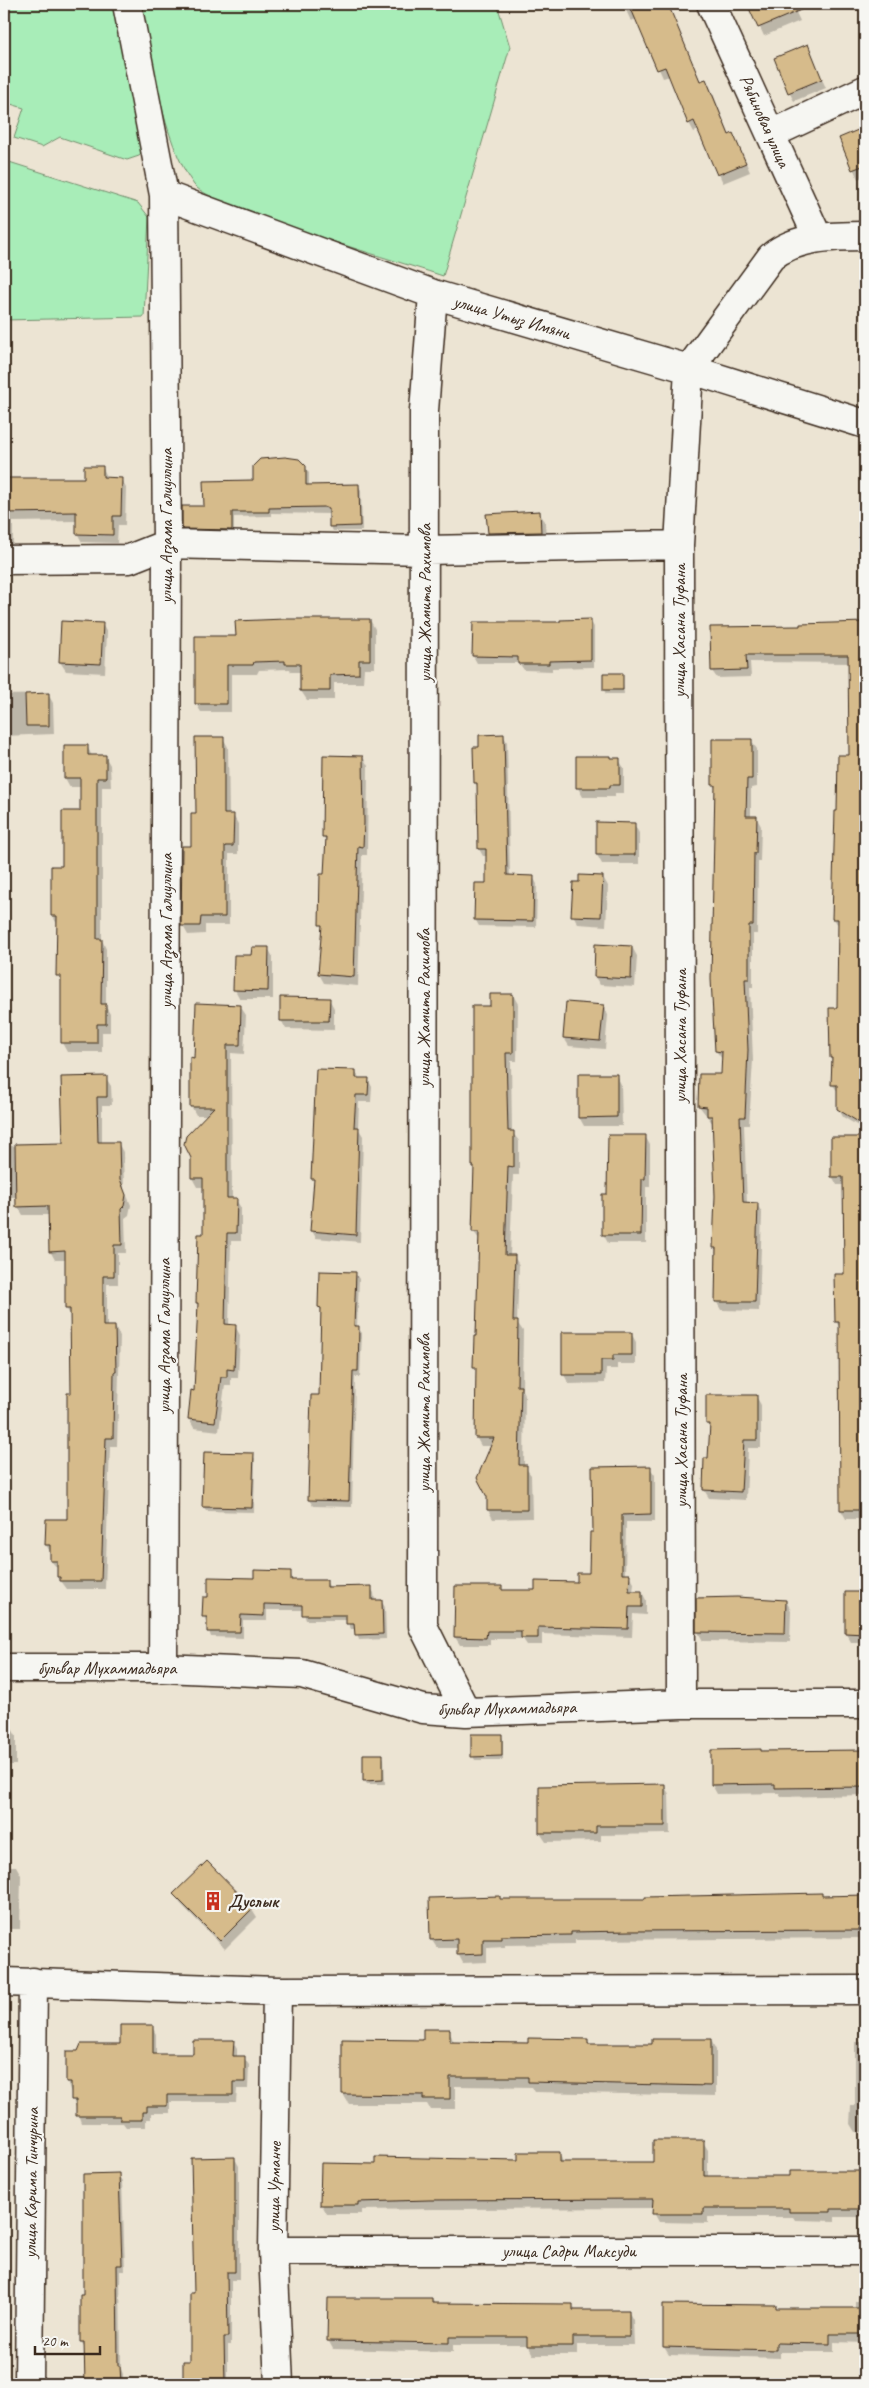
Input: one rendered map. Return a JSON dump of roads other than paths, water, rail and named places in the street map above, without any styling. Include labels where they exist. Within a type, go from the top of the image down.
[{"type":"street","name":"улица Агзама Галиуллина","points":[[127,4],[164,194],[167,544],[163,1668]]},
{"type":"street","name":"Рябиновая улица","points":[[711,4],[818,238]]},
{"type":"street","points":[[771,134],[865,90]]},
{"type":"street","name":"улица Утыз Имяни","points":[[164,194],[434,294],[689,369],[865,424]]},
{"type":"street","points":[[689,369],[771,257],[782,248],[818,238],[865,236]]},
{"type":"street","name":"улица Жамита Рахимова","points":[[434,294],[424,411],[424,1626],[466,1712]]},
{"type":"street","name":"улица Хасана Туфана","points":[[681,1704],[679,545],[689,369]]},
{"type":"street","points":[[4,560],[129,559],[167,544],[425,550],[679,545]]},
{"type":"street","name":"бульвар Мухаммадьяра","points":[[4,1668],[163,1668],[302,1674],[422,1709],[466,1712],[681,1704],[865,1704]]},
{"type":"street","points":[[4,1982],[277,1990],[865,1990]]},
{"type":"street","name":"улица Карима Тинчурина","points":[[29,2384],[33,1982]]},
{"type":"street","name":"улица Урманче","points":[[277,1990],[272,2251],[279,2384]]},
{"type":"street","name":"улица Садри Максуди","points":[[272,2251],[865,2251]]},
{"type":"place","name":"Дуслык","points":[[213,1901]]}]
